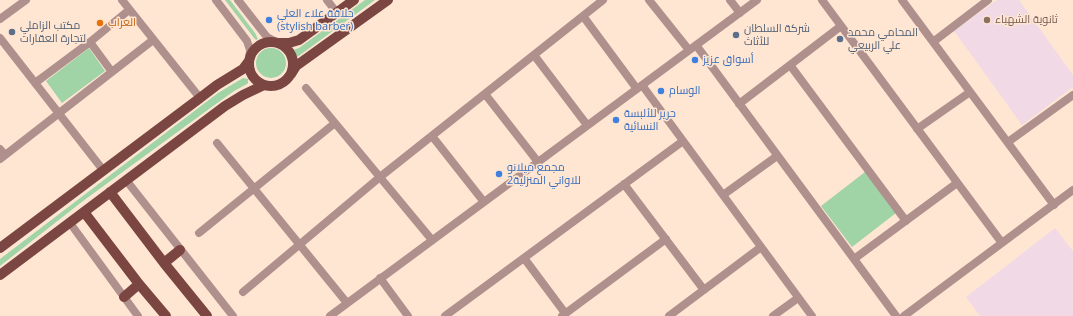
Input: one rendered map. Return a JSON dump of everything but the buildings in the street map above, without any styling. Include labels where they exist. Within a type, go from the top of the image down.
[{"type":"main road","points":[[0,248],[217,85],[243,69],[256,48],[269,42],[284,44],[294,43],[354,0]]},
{"type":"main road","points":[[249,61],[252,76],[258,81],[264,85],[272,86],[280,84],[286,80],[296,66],[388,0]]},
{"type":"main road","points":[[276,42],[284,46],[289,51],[293,66],[291,74]]},
{"type":"main road","points":[[0,275],[225,106],[264,85]]},
{"type":"main road","points":[[110,192],[164,263],[207,316]]},
{"type":"main road","points":[[84,212],[139,284],[166,316]]},
{"type":"main road","points":[[164,263],[180,250]]},
{"type":"main road","points":[[124,297],[139,284]]},
{"type":"street","points":[[0,19],[26,0]]},
{"type":"street","points":[[122,0],[200,98]]},
{"type":"street","points":[[216,0],[247,41],[250,50],[249,61]]},
{"type":"street","points":[[238,0],[266,37],[276,42]]},
{"type":"street","points":[[328,0],[337,13]]},
{"type":"street","points":[[243,292],[380,177],[603,0]]},
{"type":"street","points":[[649,0],[693,48],[739,104],[896,316]]},
{"type":"street","points":[[730,0],[740,13]]},
{"type":"street","points":[[330,316],[758,0]]},
{"type":"street","points":[[822,0],[1002,243]]},
{"type":"street","points":[[902,0],[1054,205]]},
{"type":"street","points":[[933,42],[987,0]]},
{"type":"street","points":[[35,83],[90,42],[129,10]]},
{"type":"street","points":[[583,16],[682,141],[812,316]]},
{"type":"street","points":[[739,104],[841,26]]},
{"type":"street","points":[[0,38],[103,170]]},
{"type":"street","points":[[2,154],[59,113],[153,40]]},
{"type":"street","points":[[90,42],[112,72]]},
{"type":"street","points":[[534,55],[588,126]]},
{"type":"street","points":[[790,65],[906,221]]},
{"type":"street","points":[[306,88],[432,240]]},
{"type":"street","points":[[917,129],[970,92]]},
{"type":"street","points":[[485,94],[538,162]]},
{"type":"street","points":[[1008,142],[1073,95]]},
{"type":"street","points":[[199,233],[335,123]]},
{"type":"street","points":[[432,136],[484,202]]},
{"type":"street","points":[[446,316],[682,141]]},
{"type":"street","points":[[217,143],[347,303]]},
{"type":"street","points":[[723,195],[778,156]]},
{"type":"street","points":[[126,180],[233,316]]},
{"type":"street","points":[[854,259],[957,183]]},
{"type":"street","points":[[624,184],[704,290]]},
{"type":"street","points":[[904,316],[1073,190]]},
{"type":"street","points":[[70,223],[138,316]]},
{"type":"street","points":[[524,258],[564,315],[666,239]]},
{"type":"street","points":[[669,316],[761,248]]},
{"type":"street","points":[[380,278],[408,316]]},
{"type":"street","points":[[773,316],[798,298]]},
{"type":"shaded area","points":[[997,0],[1019,0],[1073,75],[1073,87],[1022,125],[954,31]]},
{"type":"shaded area","points":[[1055,228],[1073,251],[1073,316],[980,316],[966,297]]},
{"type":"green space","points":[[225,0],[230,0],[258,39],[256,40],[254,38]]},
{"type":"green space","points":[[365,0],[375,0],[296,58],[293,50],[299,48]]},
{"type":"green space","points":[[89,48],[105,71],[62,103],[46,81]]},
{"type":"green space","points":[[271,48],[282,52],[286,63],[282,74],[271,78],[260,74],[256,63],[260,52]]},
{"type":"green space","points":[[243,78],[248,79],[247,84],[234,91],[83,201],[0,266],[0,259],[218,93]]},
{"type":"green space","points":[[865,172],[896,213],[852,247],[821,206]]},
{"type":"place","name":"حلاقة علاء العلي (stylish barber)","points":[[269,20]]},
{"type":"place","name":"ثانوية الشهباء","points":[[987,20]]},
{"type":"place","name":"العراب","points":[[100,23]]},
{"type":"place","name":"مكتب الزاملي لتجارة العقارات","points":[[12,32]]},
{"type":"place","name":"شركة السلطان للأثاث","points":[[736,35]]},
{"type":"place","name":"المحامي محمد علي الربيعي","points":[[840,39]]},
{"type":"place","name":"أسواق عزيز","points":[[695,60]]},
{"type":"place","name":"الوسام","points":[[661,91]]},
{"type":"place","name":"حرير للألبسة النسائية","points":[[616,120]]},
{"type":"place","name":"مجمع ميلانو للاواني المنزلية2","points":[[499,174]]}]
